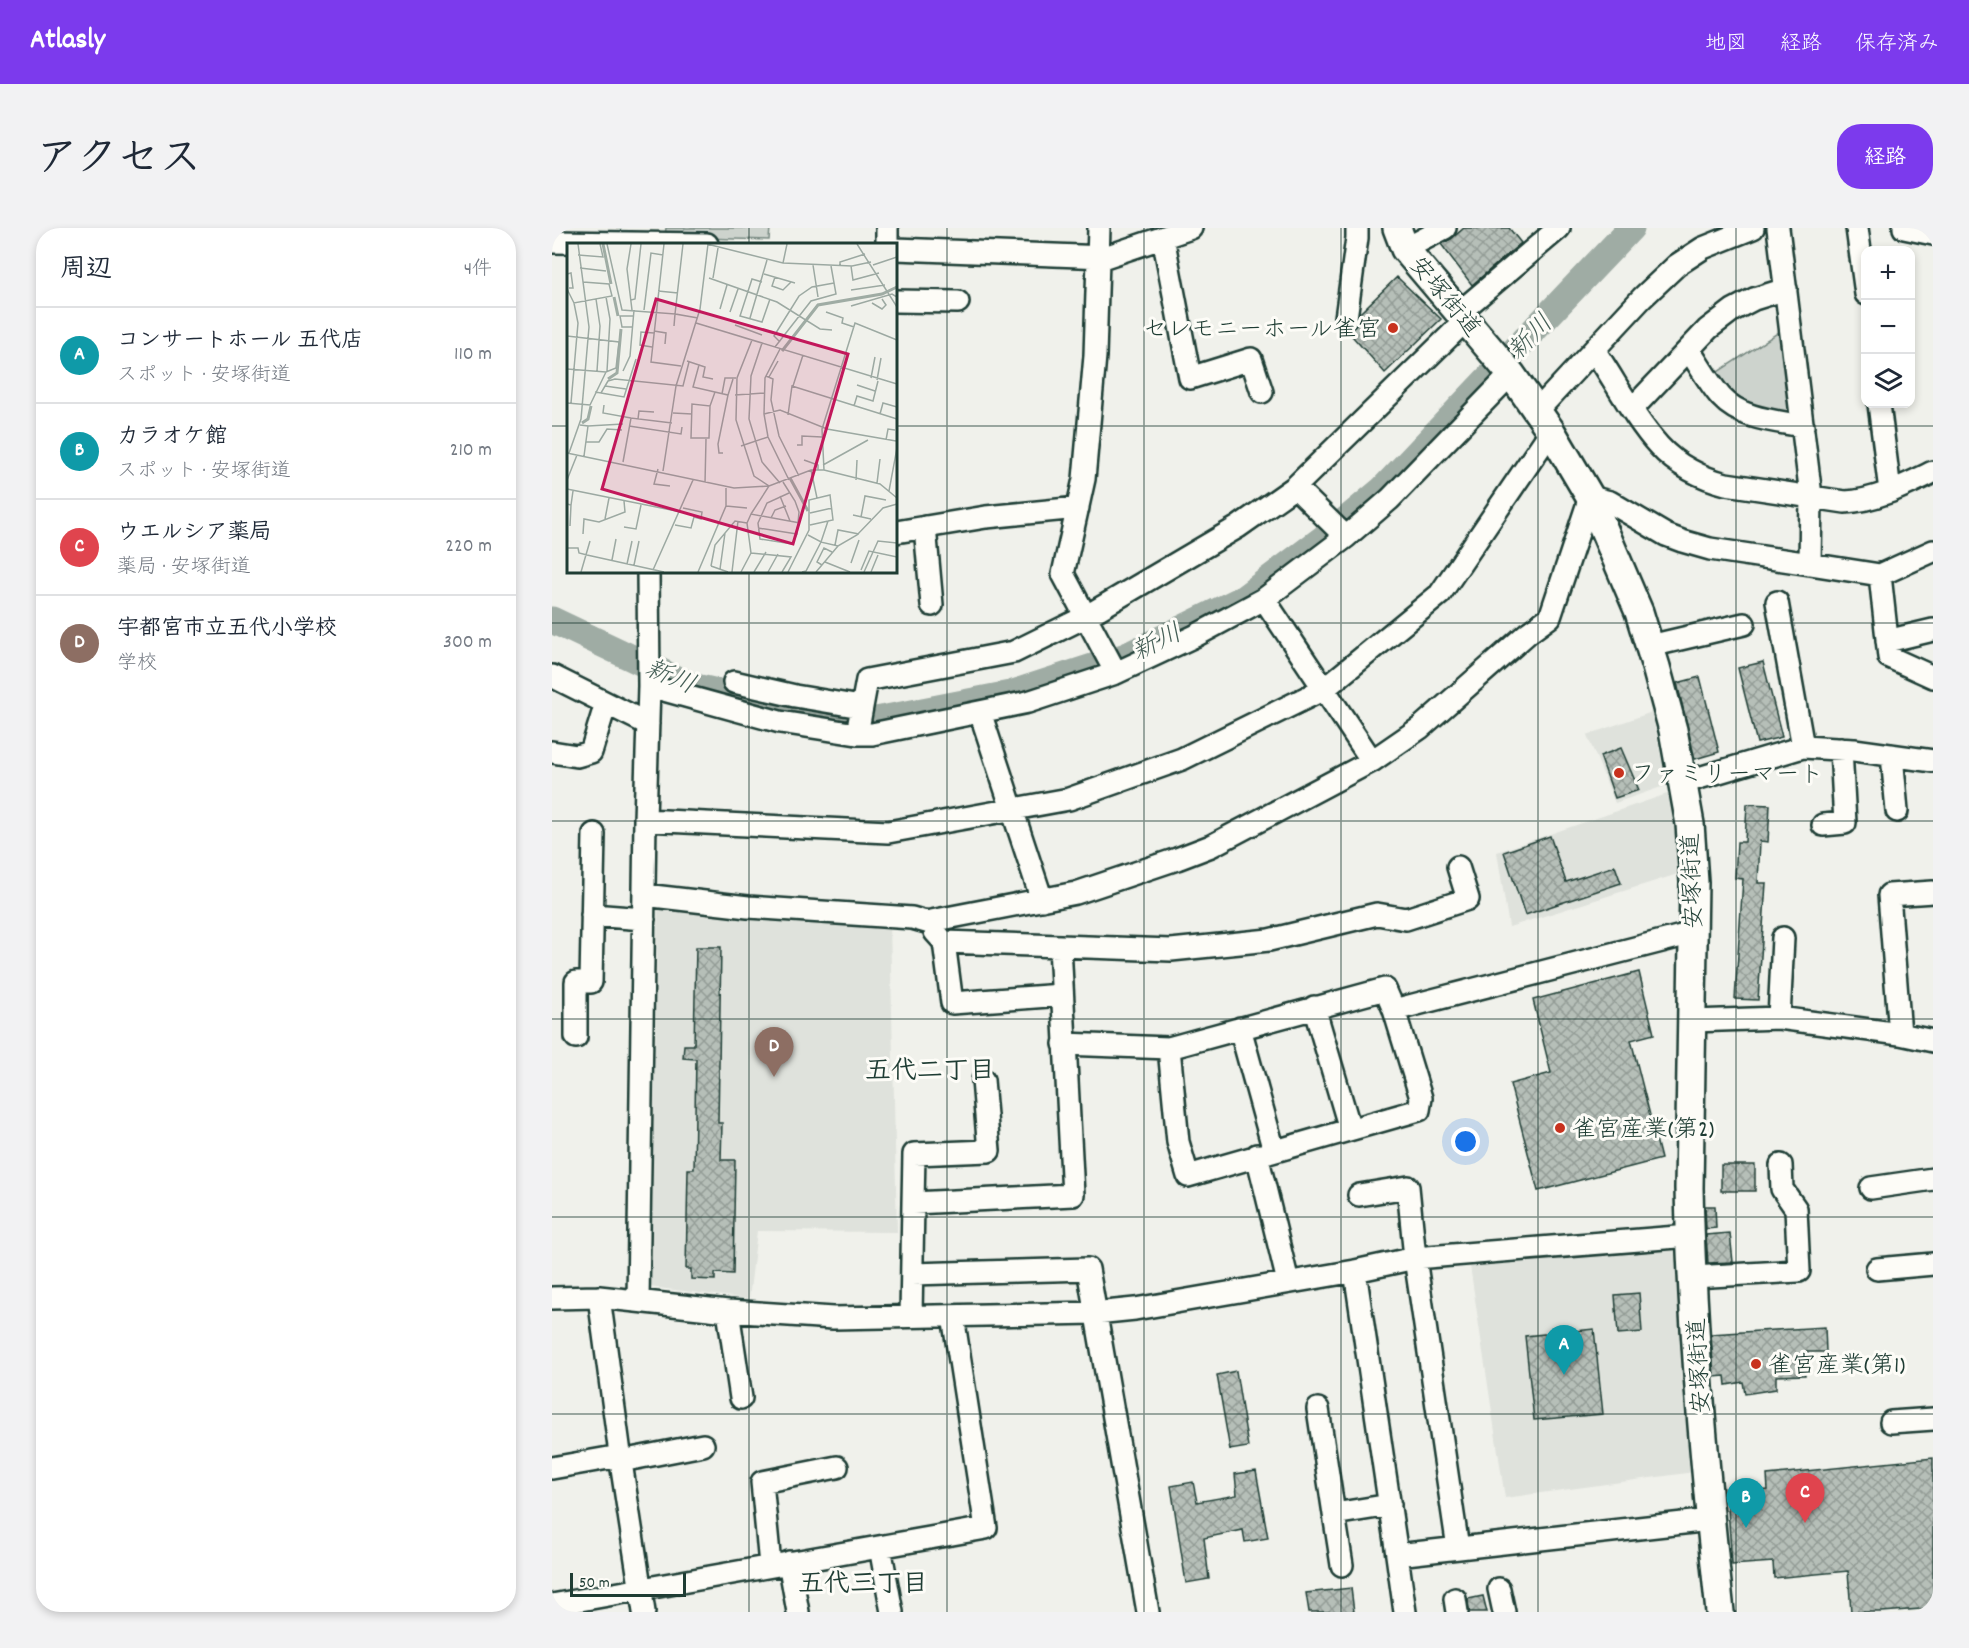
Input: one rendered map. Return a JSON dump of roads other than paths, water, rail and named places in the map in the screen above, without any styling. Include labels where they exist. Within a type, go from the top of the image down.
[{"type":"main road","name":"安塚街道","points":[[1401,238],[1505,367],[1544,421],[1590,497],[1639,612],[1673,730],[1690,824],[1694,882],[1690,1236],[1703,1448],[1720,1612]]},
{"type":"street","points":[[1099,228],[1091,415],[1084,479],[1063,574],[1111,664]]},
{"type":"street","points":[[897,249],[1105,257],[1191,228]]},
{"type":"street","points":[[1346,318],[1357,228]]},
{"type":"street","points":[[1401,238],[1445,228]]},
{"type":"street","points":[[860,720],[867,680],[1014,652],[1085,617],[1238,527],[1295,487],[1463,315],[1558,228]]},
{"type":"street","points":[[645,820],[888,832],[1069,799],[1168,765],[1324,689],[1440,594],[1544,421],[1594,350],[1642,298],[1677,265],[1703,248],[1753,228]]},
{"type":"street","points":[[1778,228],[1811,496],[1810,564]]},
{"type":"street","points":[[1857,228],[1861,257]]},
{"type":"street","points":[[1904,228],[1933,234]]},
{"type":"street","points":[[1163,237],[1190,378],[1251,359],[1262,392]]},
{"type":"street","points":[[552,242],[662,239],[698,243]]},
{"type":"street","points":[[1632,408],[1708,329],[1733,310],[1754,299],[1786,289]]},
{"type":"street","points":[[897,301],[958,302]]},
{"type":"street","points":[[1594,350],[1659,446],[1674,460],[1710,480],[1856,502],[1890,491],[1933,472]]},
{"type":"street","points":[[1689,350],[1722,398],[1740,411],[1760,419],[1803,426]]},
{"type":"street","points":[[734,682],[795,696],[860,720],[872,734],[1028,702],[1111,664],[1195,636],[1264,599],[1339,531],[1390,499],[1505,367]]},
{"type":"street","points":[[1880,408],[1890,491]]},
{"type":"street","points":[[1295,487],[1339,531]]},
{"type":"street","points":[[644,895],[747,908],[912,918],[926,922],[1076,893],[1210,846],[1372,761],[1420,728],[1528,633],[1550,617],[1590,497],[1610,502],[1666,535],[1701,546],[1881,576],[1933,551]]},
{"type":"street","points":[[897,532],[986,517],[1078,508]]},
{"type":"street","points":[[925,527],[932,604]]},
{"type":"street","points":[[638,1301],[649,680],[648,573]]},
{"type":"street","points":[[1881,576],[1889,657],[1933,677]]},
{"type":"street","points":[[1264,599],[1372,761]]},
{"type":"street","points":[[1778,602],[1803,747]]},
{"type":"street","points":[[1650,646],[1744,624]]},
{"type":"street","points":[[1887,641],[1933,630]]},
{"type":"street","points":[[552,676],[648,724]]},
{"type":"street","points":[[649,680],[780,722],[860,720]]},
{"type":"street","points":[[552,752],[577,756],[591,752],[606,703]]},
{"type":"street","points":[[980,712],[1042,900]]},
{"type":"street","points":[[1682,783],[1803,747],[1933,760]]},
{"type":"street","points":[[1823,825],[1845,824],[1841,749]]},
{"type":"street","points":[[1892,755],[1897,811]]},
{"type":"street","points":[[576,1037],[576,982],[591,982],[594,834]]},
{"type":"street","points":[[944,942],[1171,950],[1269,940],[1377,914],[1406,919],[1468,899],[1458,867]]},
{"type":"street","points":[[1900,1034],[1889,895],[1933,892]]},
{"type":"street","points":[[592,915],[644,919]]},
{"type":"street","points":[[926,922],[944,942],[952,1004],[1062,994]]},
{"type":"street","points":[[1394,1010],[1693,933]]},
{"type":"street","points":[[1779,1018],[1783,938]]},
{"type":"street","points":[[913,1203],[1072,1195],[1060,946]]},
{"type":"street","points":[[1064,1044],[1169,1048],[1385,989],[1394,1010],[1421,1098],[1419,1110],[1188,1176],[1178,1142],[1169,1048]]},
{"type":"street","points":[[1314,1007],[1350,1129]]},
{"type":"street","points":[[1693,1021],[1779,1018],[1900,1034],[1933,1041]]},
{"type":"street","points":[[1240,1028],[1288,1282]]},
{"type":"street","points":[[911,1316],[914,1154],[989,1151],[983,1080]]},
{"type":"street","points":[[1693,1277],[1799,1272],[1796,1209],[1782,1189],[1782,1165]]},
{"type":"street","points":[[1871,1188],[1933,1179]]},
{"type":"street","points":[[1359,1194],[1408,1187],[1415,1258],[1458,1548]]},
{"type":"street","points":[[552,1298],[599,1297],[728,1311],[833,1317],[1096,1313],[1135,1309],[1354,1271],[1415,1258],[1690,1236]]},
{"type":"street","points":[[1877,1269],[1933,1264]]},
{"type":"street","points":[[912,1274],[1088,1269],[1148,1612]]},
{"type":"street","points":[[1354,1271],[1405,1612]]},
{"type":"street","points":[[599,1297],[644,1612]]},
{"type":"street","points":[[728,1311],[741,1398]]},
{"type":"street","points":[[552,1605],[986,1528],[953,1316]]},
{"type":"street","points":[[1318,1409],[1342,1565]]},
{"type":"street","points":[[1891,1422],[1933,1419]]},
{"type":"street","points":[[621,1461],[702,1445]]},
{"type":"street","points":[[552,1468],[620,1456],[621,1461]]},
{"type":"street","points":[[798,1612],[780,1564],[762,1482],[837,1467]]},
{"type":"street","points":[[1334,1514],[1390,1505]]},
{"type":"street","points":[[1397,1556],[1710,1520]]},
{"type":"street","points":[[880,1547],[892,1612]]},
{"type":"street","points":[[1499,1589],[1504,1612]]},
{"type":"waterway","name":"新川","points":[[552,620],[691,686],[819,715],[871,721],[1010,694],[1126,656],[1244,598],[1329,534],[1382,490],[1631,228]]},
{"type":"place","name":"セレモニーホール雀宮","points":[[1393,328]]},
{"type":"place","name":"ファミリーマート","points":[[1619,773]]},
{"type":"place","name":"宇都宮市立五代小学校","points":[[774,1077]]},
{"type":"place","name":"雀宮産業(第2)","points":[[1560,1128]]},
{"type":"place","name":"雀宮産業(第1)","points":[[1756,1364]]},
{"type":"place","name":"コンサートホール 五代店","points":[[1564,1375]]},
{"type":"place","name":"ウエルシア薬局","points":[[1805,1523]]},
{"type":"place","name":"カラオケ館","points":[[1746,1528]]},
{"type":"district","name":"五代二丁目","points":[[930,1069]]},
{"type":"district","name":"五代三丁目","points":[[863,1582]]}]
